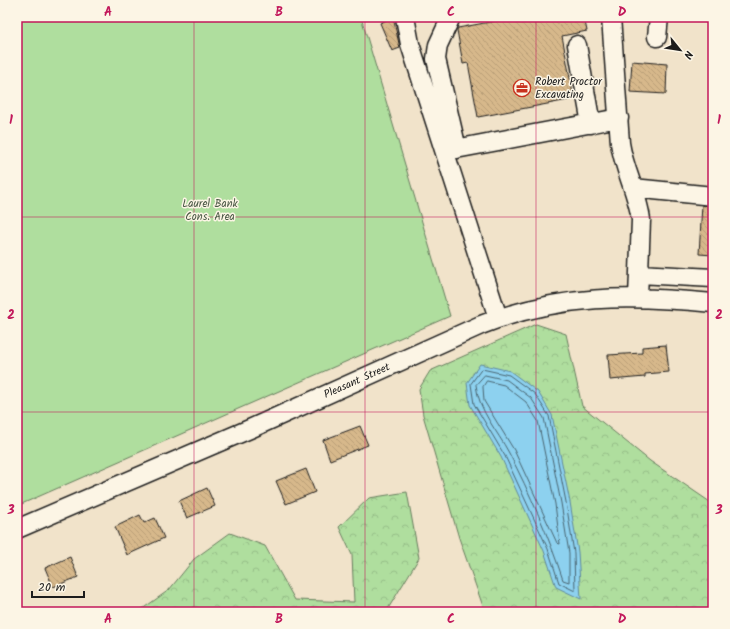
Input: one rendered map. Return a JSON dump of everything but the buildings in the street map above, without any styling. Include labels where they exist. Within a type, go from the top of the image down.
[{"type":"street","points":[[405,17],[410,44],[451,150],[498,318]]},
{"type":"street","points":[[451,17],[438,45],[436,59],[451,150]]},
{"type":"street","points":[[611,17],[622,157],[640,210],[641,220],[638,298]]},
{"type":"street","points":[[657,37],[659,17]]},
{"type":"street","points":[[577,45],[591,124]]},
{"type":"street","points":[[451,150],[619,118]]},
{"type":"street","points":[[632,188],[713,196]]},
{"type":"street","points":[[639,274],[713,278]]},
{"type":"street","name":"Pleasant Street","points":[[17,529],[498,318],[558,302],[598,299],[638,298],[713,303]]},
{"type":"green space","name":"Laurel Bank Cons. Area","points":[[17,17],[361,17],[450,316],[17,506]]},
{"type":"green space","points":[[536,324],[566,334],[582,406],[650,461],[713,504],[713,612],[485,612],[459,538],[423,415],[419,389],[430,371]]},
{"type":"green space","points":[[407,492],[419,558],[386,612],[138,612],[169,590],[194,559],[230,533],[265,546],[295,600],[354,602],[352,555],[339,527],[369,498]]},
{"type":"water","points":[[480,364],[510,371],[538,392],[552,415],[570,502],[578,552],[581,599],[556,587],[544,551],[501,457],[470,405],[467,383]]},
{"type":"place","name":"Robert Proctor Excavating","points":[[522,88]]}]
